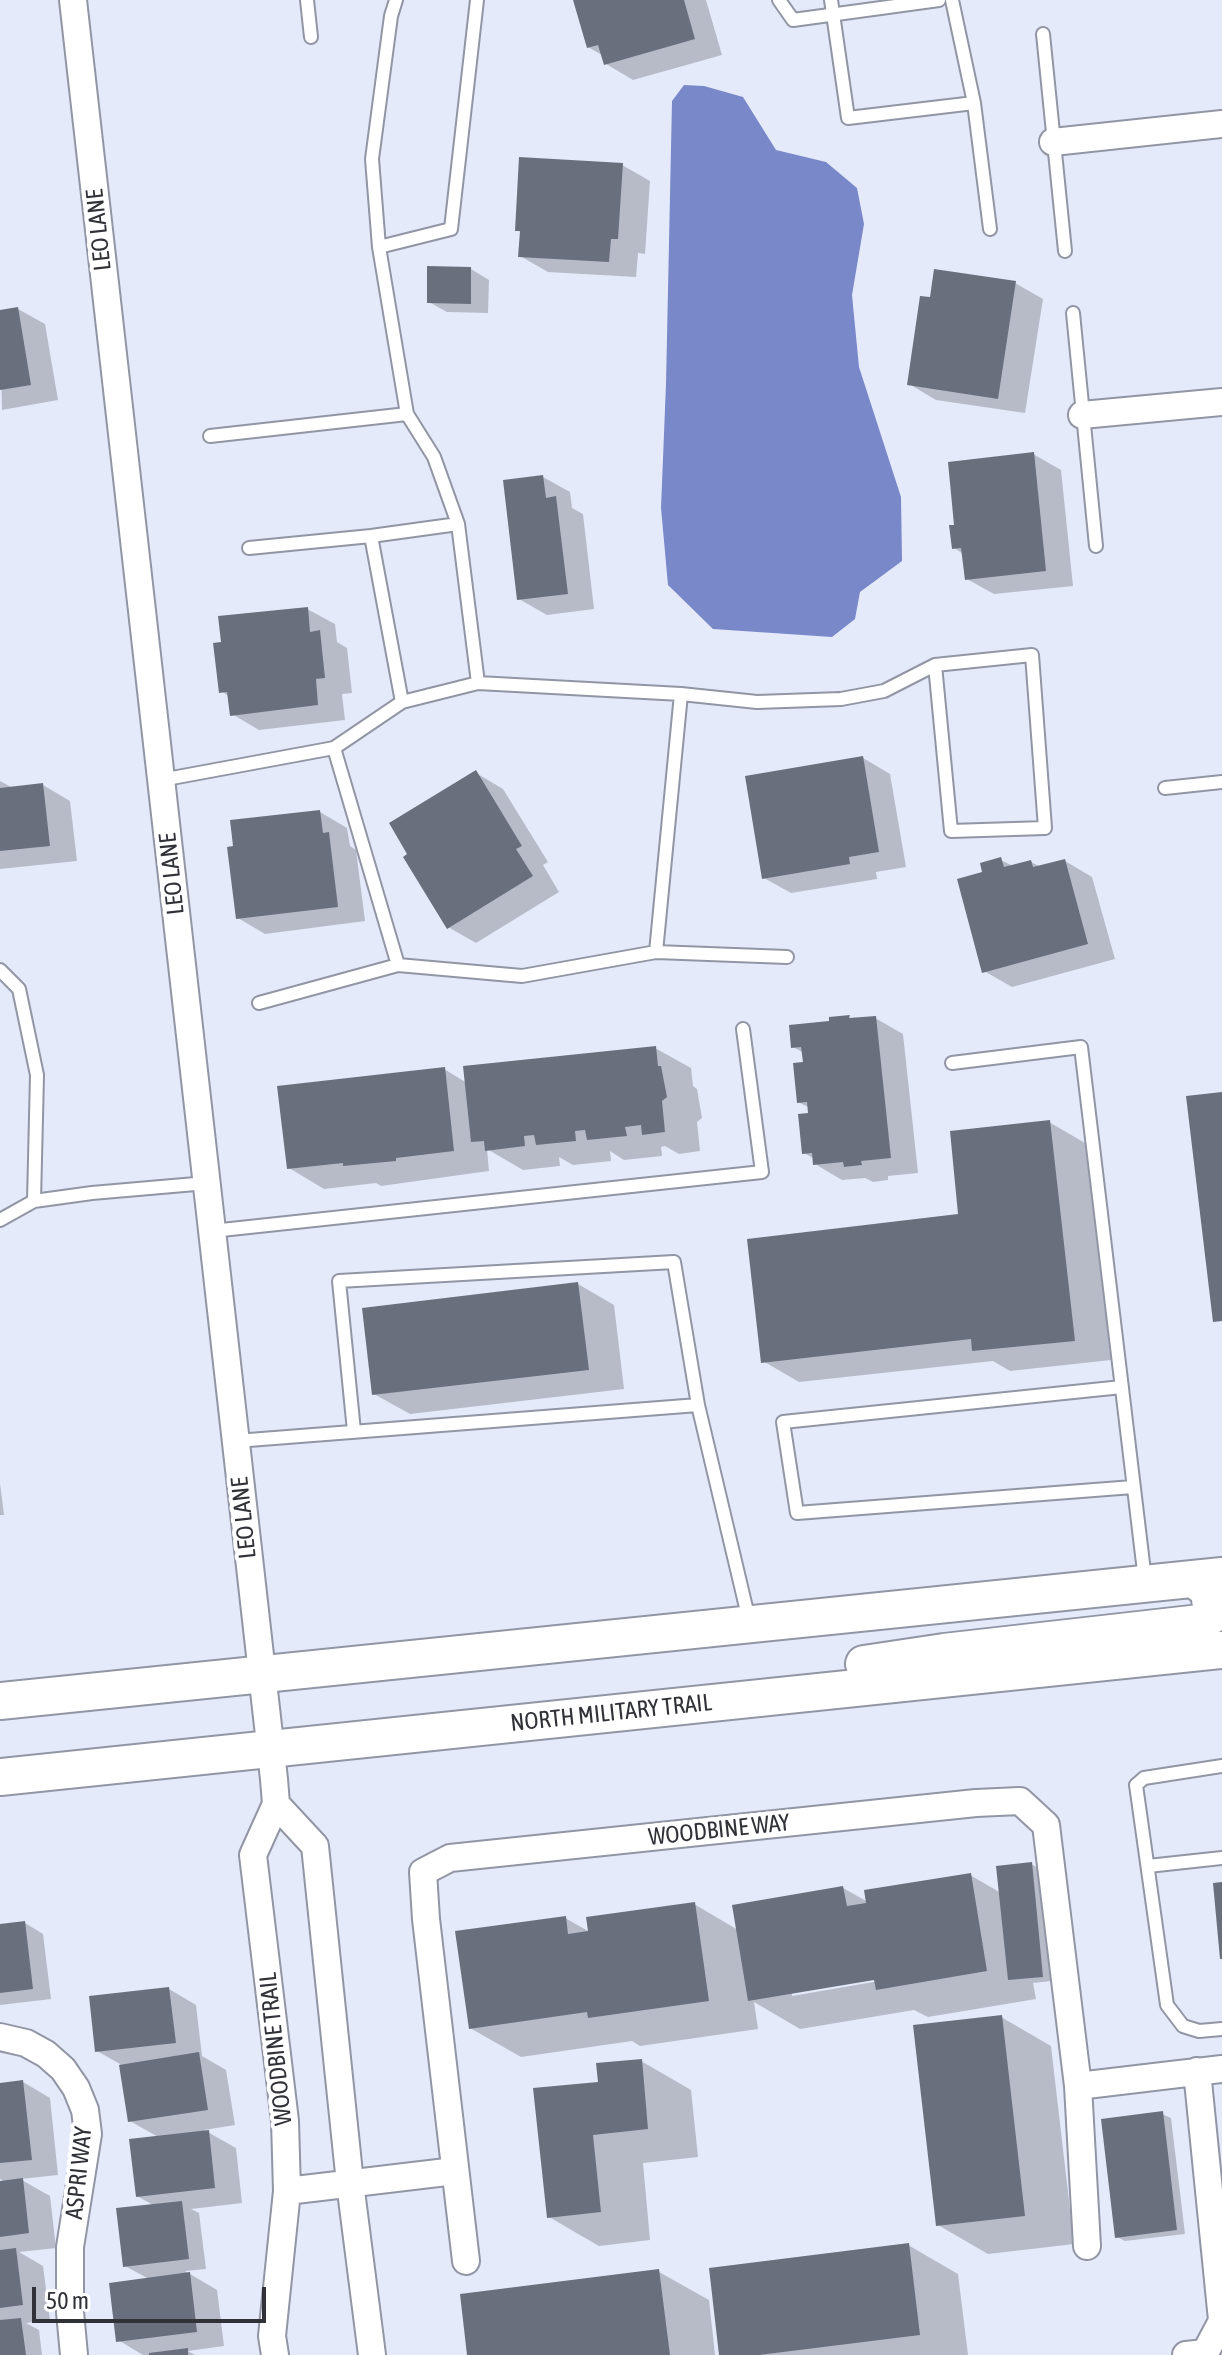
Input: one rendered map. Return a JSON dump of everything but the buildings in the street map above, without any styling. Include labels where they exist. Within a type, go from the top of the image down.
[{"type":"main road","points":[[0,1701],[1208,1577],[1212,1615],[1200,1623],[944,1652],[847,1667],[766,1682],[691,1704]]},
{"type":"main road","name":"NORTH MILITARY TRAIL","points":[[0,1777],[1222,1650]]},
{"type":"street","name":"LEO LANE","points":[[73,0],[270,1748]]},
{"type":"street","points":[[1053,142],[1222,124]]},
{"type":"street","points":[[1082,415],[1222,402]]},
{"type":"street","points":[[270,1748],[276,1804],[315,1846],[350,2183],[372,2355]]},
{"type":"street","name":"WOODBINE WAY","points":[[466,2261],[423,1872],[450,1858],[1020,1801],[1046,1825],[1078,2086],[1087,2246]]},
{"type":"street","name":"WOODBINE TRAIL","points":[[275,2355],[272,2336],[287,2191],[285,2121],[253,1855],[276,1804]]},
{"type":"street","name":"ASPRI WAY","points":[[0,2037],[26,2043],[46,2054],[63,2069],[76,2088],[85,2110],[88,2134],[70,2247],[70,2312],[74,2355]]},
{"type":"street","points":[[1078,2086],[1210,2070],[1222,2320],[1205,2353],[1186,2355]]},
{"type":"street","points":[[287,2191],[455,2171]]},
{"type":"lane","points":[[307,0],[311,37]]},
{"type":"lane","points":[[396,0],[391,16],[372,159],[379,247],[407,414],[434,457],[458,524],[478,683]]},
{"type":"lane","points":[[379,247],[451,229],[477,0]]},
{"type":"lane","points":[[779,0],[793,20],[939,0]]},
{"type":"lane","points":[[831,0],[848,118],[974,103]]},
{"type":"lane","points":[[952,0],[974,103],[990,229]]},
{"type":"lane","points":[[1043,34],[1065,251]]},
{"type":"lane","points":[[1073,313],[1096,546]]},
{"type":"lane","points":[[210,436],[407,414]]},
{"type":"lane","points":[[249,548],[458,524]]},
{"type":"lane","points":[[371,536],[402,702]]},
{"type":"lane","points":[[161,780],[334,748],[402,702],[478,683],[681,694],[757,702],[841,699],[884,691],[935,665],[1032,655],[1045,828],[951,831],[935,665]]},
{"type":"lane","points":[[656,952],[681,694]]},
{"type":"lane","points":[[334,748],[398,965]]},
{"type":"lane","points":[[1165,788],[1222,782]]},
{"type":"lane","points":[[259,1003],[398,965],[522,976],[656,952],[787,957]]},
{"type":"lane","points":[[0,970],[19,989],[37,1075],[34,1201]]},
{"type":"lane","points":[[212,1231],[762,1172],[743,1029]]},
{"type":"lane","points":[[952,1063],[1081,1047],[1145,1583]]},
{"type":"lane","points":[[0,1220],[34,1201],[207,1183]]},
{"type":"lane","points":[[354,1431],[339,1281],[674,1262],[698,1405],[750,1623]]},
{"type":"lane","points":[[1122,1387],[783,1422],[797,1513],[1133,1487]]},
{"type":"lane","points":[[236,1441],[698,1405]]},
{"type":"lane","points":[[1222,1766],[1144,1778],[1136,1785],[1167,2005],[1183,2026],[1199,2031],[1222,2029]]},
{"type":"lane","points":[[1148,1866],[1222,1858]]},
{"type":"water","points":[[684,85],[704,86],[743,97],[776,150],[826,162],[857,188],[864,224],[852,295],[859,367],[901,497],[902,561],[860,592],[855,619],[832,637],[713,629],[668,585],[661,508],[672,101]]}]
